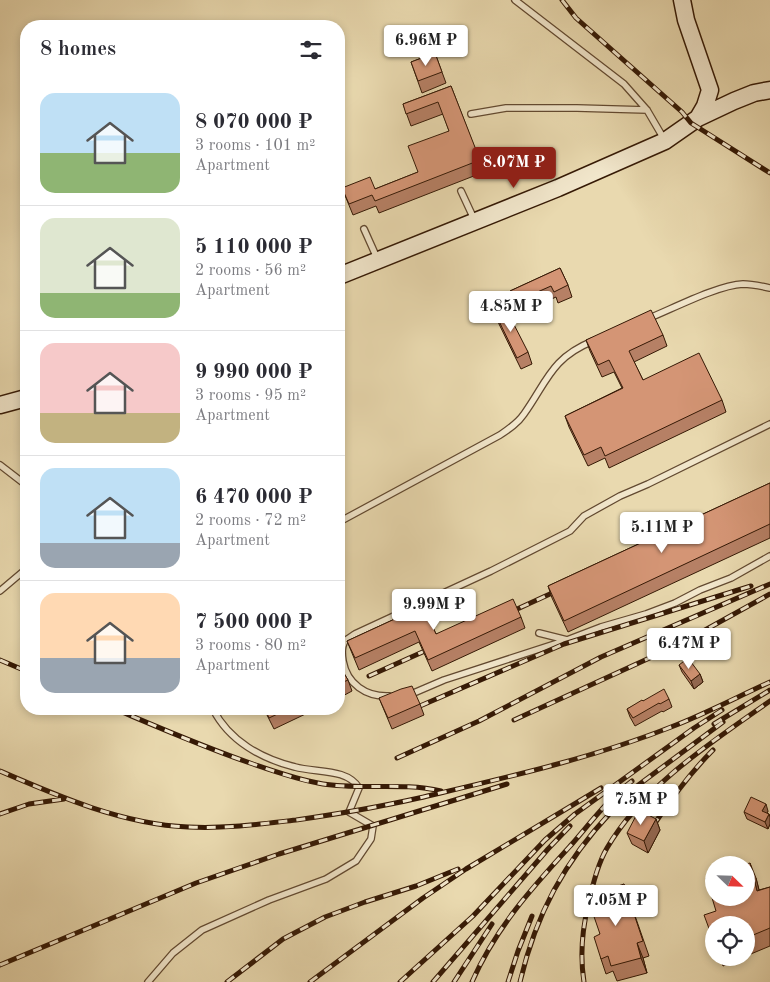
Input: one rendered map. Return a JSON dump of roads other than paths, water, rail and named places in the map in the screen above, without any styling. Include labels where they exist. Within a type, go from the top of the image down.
[{"type":"main road","points":[[682,0],[686,20],[710,90],[705,106],[698,118]]},
{"type":"main road","points":[[345,274],[558,188],[664,141],[698,118],[734,101],[754,93],[770,90]]},
{"type":"main road","points":[[0,405],[20,400]]},
{"type":"lane","points":[[515,0],[624,84],[648,110],[664,141]]},
{"type":"lane","points":[[471,114],[506,108],[648,110]]},
{"type":"lane","points":[[460,191],[475,221]]},
{"type":"lane","points":[[364,229],[378,260]]},
{"type":"lane","points":[[640,322],[733,286],[743,284],[770,288]]},
{"type":"lane","points":[[345,519],[500,435],[524,415],[546,378],[557,364],[570,354],[597,340]]},
{"type":"lane","points":[[345,641],[355,634],[491,571],[561,536],[570,531],[584,516],[620,496],[770,424]]},
{"type":"lane","points":[[0,465],[20,480]]},
{"type":"lane","points":[[345,671],[355,686],[368,693],[384,696],[407,695],[444,680],[675,603],[700,590],[731,578],[770,556]]},
{"type":"lane","points":[[0,591],[20,575]]},
{"type":"lane","points":[[539,633],[567,640]]},
{"type":"lane","points":[[148,982],[173,953],[202,930],[251,908],[326,879],[356,861],[371,839],[373,826],[349,812],[359,788],[355,781],[346,776],[296,768],[268,759],[232,737],[216,715]]},
{"type":"railway","points":[[562,0],[576,18],[682,112],[691,123],[770,173]]},
{"type":"railway","points":[[397,758],[479,721],[601,657],[770,584]]},
{"type":"railway","points":[[420,706],[564,644],[751,586]]},
{"type":"railway","points":[[504,615],[563,588]]},
{"type":"railway","points":[[514,720],[678,645],[770,594]]},
{"type":"railway","points":[[369,676],[436,646]]},
{"type":"railway","points":[[0,660],[20,668]]},
{"type":"railway","points":[[0,771],[92,808],[139,821],[163,825],[188,827],[242,826],[296,820],[419,798],[515,775],[609,749],[671,727],[770,682]]},
{"type":"railway","points":[[714,724],[770,690]]},
{"type":"railway","points":[[584,982],[582,954],[584,925],[595,876],[607,848],[622,826],[659,785],[702,749],[770,701]]},
{"type":"railway","points":[[400,982],[473,916],[545,840],[575,814],[722,710]]},
{"type":"railway","points":[[129,715],[183,738],[288,776],[338,786],[397,786],[441,791]]},
{"type":"railway","points":[[629,792],[723,722]]},
{"type":"railway","points":[[653,826],[681,786],[713,750]]},
{"type":"railway","points":[[472,982],[492,943],[516,909],[600,811],[632,781]]},
{"type":"railway","points":[[0,965],[196,883],[279,854],[507,784]]},
{"type":"railway","points":[[310,982],[423,898],[466,869],[601,788]]},
{"type":"railway","points":[[0,814],[29,804],[64,799]]},
{"type":"railway","points":[[520,982],[534,934],[554,890],[580,850],[612,811]]},
{"type":"railway","points":[[433,982],[570,826]]},
{"type":"railway","points":[[227,982],[283,939],[325,917],[416,886],[458,869]]},
{"type":"railway","points":[[508,982],[532,916]]},
{"type":"railway","points":[[454,982],[492,924]]}]
